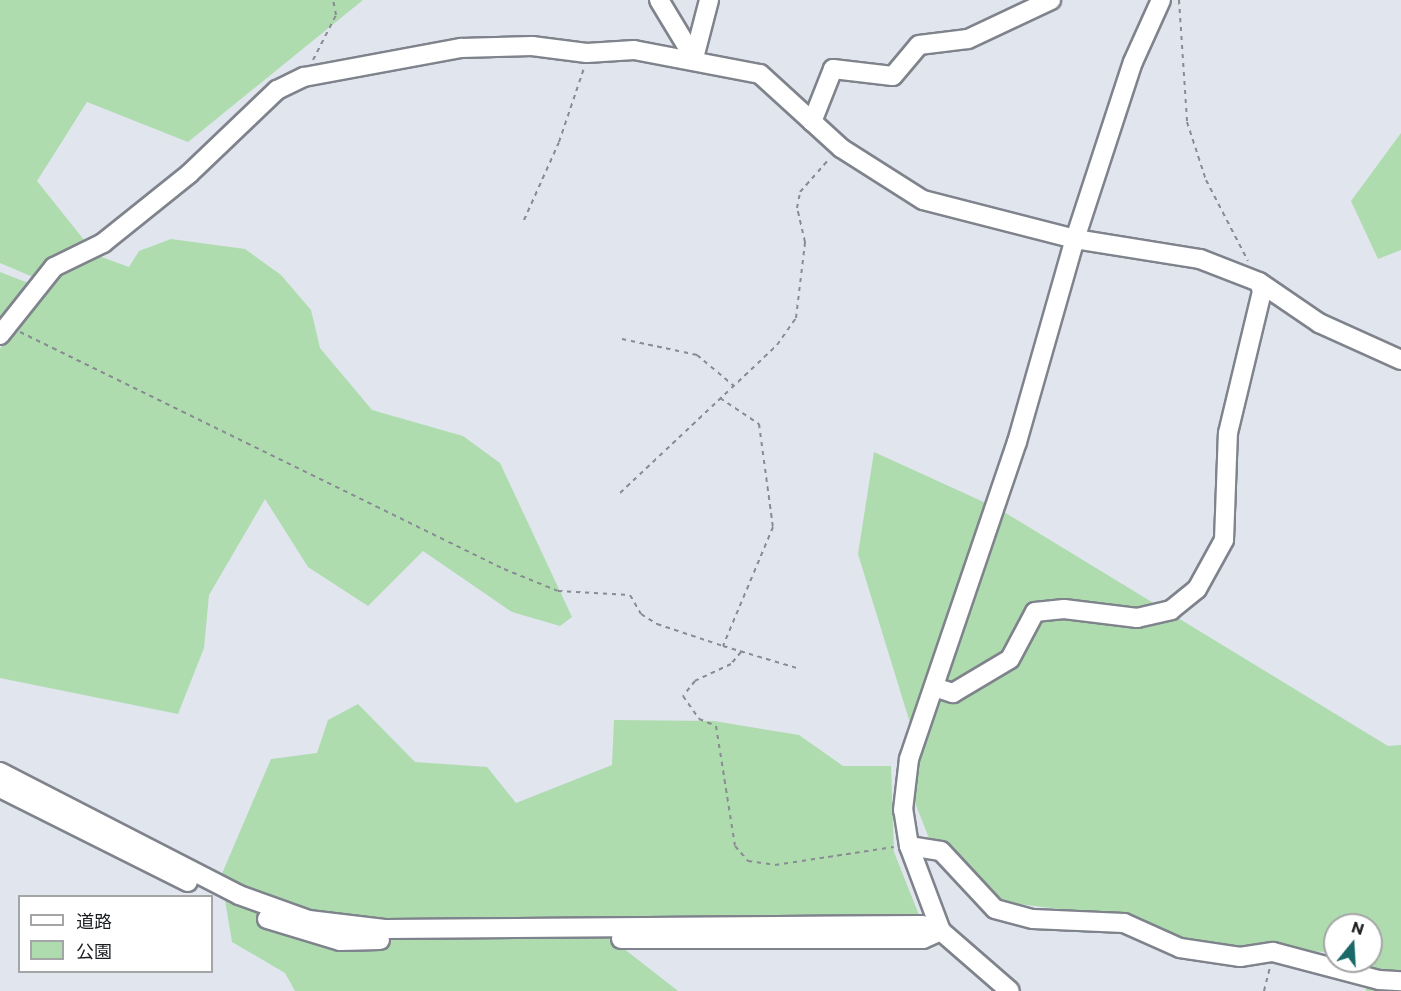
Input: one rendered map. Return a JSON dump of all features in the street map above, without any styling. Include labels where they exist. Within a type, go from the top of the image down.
[{"type":"street","points":[[658,0],[694,58]]},
{"type":"street","points":[[694,58],[709,0]]},
{"type":"street","points":[[812,122],[833,69],[893,76],[919,45],[968,39],[1051,0]]},
{"type":"street","points":[[941,930],[909,846],[904,782],[1017,442],[1075,239],[1133,62],[1161,0]]},
{"type":"street","points":[[2,328],[54,267],[103,243],[189,174],[254,109],[304,77],[461,48],[532,46],[587,53],[634,50],[694,58],[760,74],[837,145],[883,180],[923,200],[1075,239],[1200,259],[1259,282],[1319,323],[1401,360]]},
{"type":"street","points":[[934,687],[953,693],[1010,659],[1035,612],[1157,615],[1183,603],[1204,581],[1224,540],[1228,433],[1262,291],[1259,282]]},
{"type":"street","points":[[0,772],[239,895],[284,914],[345,928],[922,925],[941,930],[1010,991]]},
{"type":"street","points":[[0,788],[235,906],[340,941],[923,939],[941,930]]},
{"type":"street","points":[[909,846],[941,851],[995,909],[1033,919],[1124,923],[1180,948],[1240,957],[1273,952],[1378,980],[1401,981]]},
{"type":"path","points":[[304,77],[336,15],[333,0]]},
{"type":"path","points":[[1179,0],[1186,122],[1206,180],[1259,282]]},
{"type":"path","points":[[524,220],[560,142],[587,53]]},
{"type":"path","points":[[620,493],[777,345],[796,318],[805,242],[797,208],[800,192],[837,145]]},
{"type":"path","points":[[2,328],[504,569],[558,591],[630,595],[640,614],[657,624],[800,669]]},
{"type":"path","points":[[622,339],[697,355],[735,386]]},
{"type":"path","points":[[720,398],[759,423],[773,527],[723,646]]},
{"type":"path","points":[[741,652],[731,664],[695,681],[683,696],[699,719],[716,726],[735,846],[748,861],[775,865],[860,848],[909,846]]},
{"type":"path","points":[[1264,991],[1273,952]]},
{"type":"green space","points":[[0,0],[363,0],[188,142],[87,102],[37,181],[96,255],[129,267],[139,251],[171,239],[245,249],[281,275],[311,310],[320,348],[372,410],[463,436],[500,463],[572,617],[560,626],[512,612],[423,551],[368,606],[308,567],[265,499],[209,595],[204,648],[178,714],[0,678],[0,349],[40,280],[0,263]]},
{"type":"green space","points":[[1401,133],[1401,250],[1378,259],[1351,201]]},
{"type":"green space","points":[[0,272],[31,284],[0,330]]},
{"type":"green space","points":[[874,452],[999,509],[1388,746],[1401,745],[1401,991],[1366,991],[1367,973],[1383,973],[1383,913],[1323,913],[1323,952],[1240,950],[1177,937],[1125,917],[1001,902],[942,842],[929,838],[915,803],[919,752],[858,554]]},
{"type":"green space","points":[[358,704],[415,762],[487,767],[516,803],[612,765],[614,720],[714,721],[799,735],[843,766],[891,766],[894,852],[919,915],[618,923],[623,948],[678,991],[295,991],[285,973],[232,942],[221,876],[271,759],[317,753],[328,720]]}]
